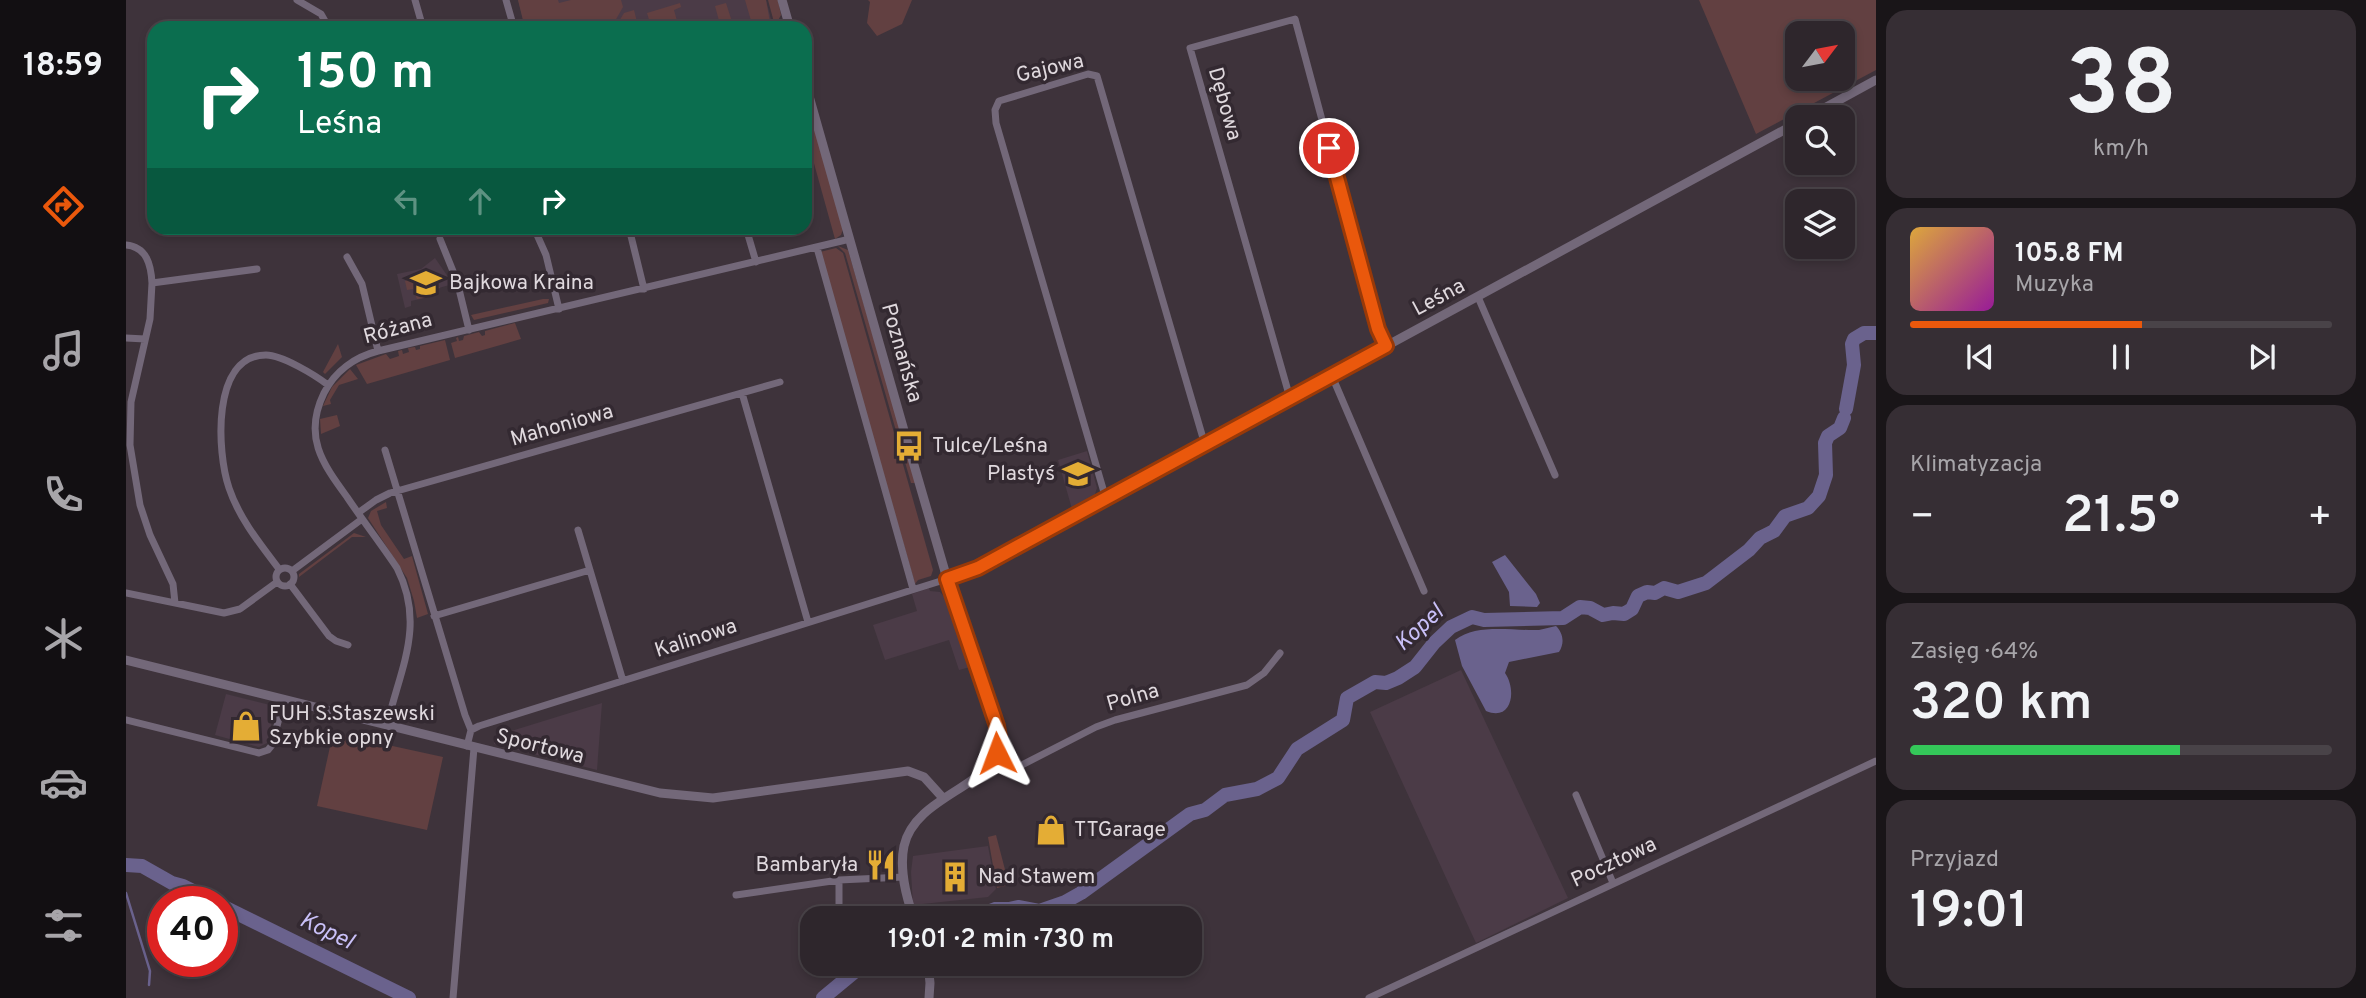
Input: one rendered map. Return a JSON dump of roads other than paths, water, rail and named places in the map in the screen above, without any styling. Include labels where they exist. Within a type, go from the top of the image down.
[{"type":"street","points":[[297,0],[321,14],[326,21]]},
{"type":"street","points":[[415,0],[421,21]]},
{"type":"street","points":[[506,0],[512,21]]},
{"type":"street","points":[[782,0],[788,21]]},
{"type":"street","name":"Dębowa","points":[[1290,398],[1190,48],[1294,19],[1378,329],[1386,346]]},
{"type":"street","name":"Gajowa","points":[[1106,499],[996,123],[995,110],[999,101],[1007,96],[1088,74],[1097,76],[1205,445]]},
{"type":"street","points":[[1830,105],[1876,80]]},
{"type":"street","name":"Poznańska","points":[[812,106],[947,579],[997,726],[999,748],[992,763]]},
{"type":"street","name":"Leśna","points":[[947,579],[978,568],[1785,130]]},
{"type":"street","points":[[537,235],[546,256],[559,309]]},
{"type":"street","points":[[631,235],[644,289]]},
{"type":"street","points":[[749,235],[756,261]]},
{"type":"street","points":[[440,239],[459,288],[469,330]]},
{"type":"street","name":"Różana","points":[[387,725],[411,636],[411,611],[397,568],[324,466],[317,448],[315,421],[328,385],[351,362],[378,351],[850,239]]},
{"type":"street","points":[[126,244],[138,248],[148,258],[152,283],[152,311],[131,402],[128,435],[137,495],[150,535],[173,584],[175,603]]},
{"type":"street","points":[[817,248],[913,589]]},
{"type":"street","points":[[347,257],[364,290],[378,351]]},
{"type":"street","points":[[152,283],[257,269]]},
{"type":"street","points":[[1478,297],[1555,475]]},
{"type":"street","points":[[126,338],[145,339]]},
{"type":"street","points":[[279,569],[242,517],[228,485],[220,429],[225,393],[236,370],[248,360],[262,355],[281,359],[328,385]]},
{"type":"street","points":[[1332,376],[1424,592]]},
{"type":"street","name":"Mahoniowa","points":[[292,571],[376,500],[396,492],[780,382]]},
{"type":"street","points":[[742,393],[808,622]]},
{"type":"street","points":[[385,450],[471,730],[453,998]]},
{"type":"street","points":[[578,530],[623,681]]},
{"type":"street","points":[[277,582],[284,586],[290,584],[294,578],[292,571],[279,569]]},
{"type":"street","points":[[277,582],[276,574],[279,569]]},
{"type":"street","points":[[435,615],[590,570]]},
{"type":"street","name":"Kalinowa","points":[[471,730],[947,579]]},
{"type":"street","points":[[126,593],[217,612],[230,612],[277,582]]},
{"type":"street","points":[[290,584],[329,636],[348,645]]},
{"type":"street","name":"Polna","points":[[992,763],[1006,769],[1014,769],[1115,720],[1247,685],[1264,673],[1280,653]]},
{"type":"street","name":"Sportowa","points":[[126,660],[624,786],[694,797],[747,794],[908,771],[928,779],[943,798]]},
{"type":"street","points":[[126,720],[259,753],[268,750],[272,745],[284,699]]},
{"type":"street","name":"Pocztowa","points":[[1369,998],[1876,761]]},
{"type":"street","points":[[910,906],[903,853],[910,830],[921,816],[943,798],[979,775],[992,763]]},
{"type":"street","points":[[1576,795],[1613,883]]},
{"type":"street","points":[[736,895],[839,880],[904,877]]},
{"type":"street","points":[[839,880],[839,906]]},
{"type":"street","points":[[929,976],[929,998]]},
{"type":"waterway","name":"Kopel","points":[[1846,409],[1854,365],[1852,344],[1854,339],[1864,333],[1876,333]]},
{"type":"waterway","name":"Kopel","points":[[1053,906],[1081,893],[1190,814],[1205,810],[1225,795],[1257,789],[1278,778],[1297,749],[1343,720],[1347,698],[1375,682],[1386,683],[1398,678],[1415,667],[1451,627],[1472,617],[1484,620],[1563,618],[1580,607],[1590,608],[1603,615],[1624,614],[1632,609],[1638,596],[1647,592],[1655,593],[1664,588],[1678,592],[1706,583],[1749,550],[1760,538],[1774,531],[1785,516],[1808,508],[1819,496],[1826,475],[1825,443],[1828,436],[1840,428],[1844,418]]},
{"type":"waterway","name":"Kopel","points":[[126,865],[142,866],[172,883],[183,886]]},
{"type":"waterway","points":[[126,893],[150,971],[149,985]]},
{"type":"waterway","name":"Kopel","points":[[238,914],[409,998]]},
{"type":"waterway","name":"Kopel","points":[[823,998],[850,976]]},
{"type":"place","name":"Bajkowa Kraina","points":[[426,283]]},
{"type":"place","name":"Tulce/Leśna","points":[[909,446]]},
{"type":"place","name":"Plastyś","points":[[1078,474]]},
{"type":"place","name":"FUH S.Staszewski Szybkie opny","points":[[246,726]]},
{"type":"place","name":"TTGarage","points":[[1051,830]]},
{"type":"place","name":"Bambaryła","points":[[881,865]]},
{"type":"place","name":"Nad Stawem","points":[[955,877]]}]
